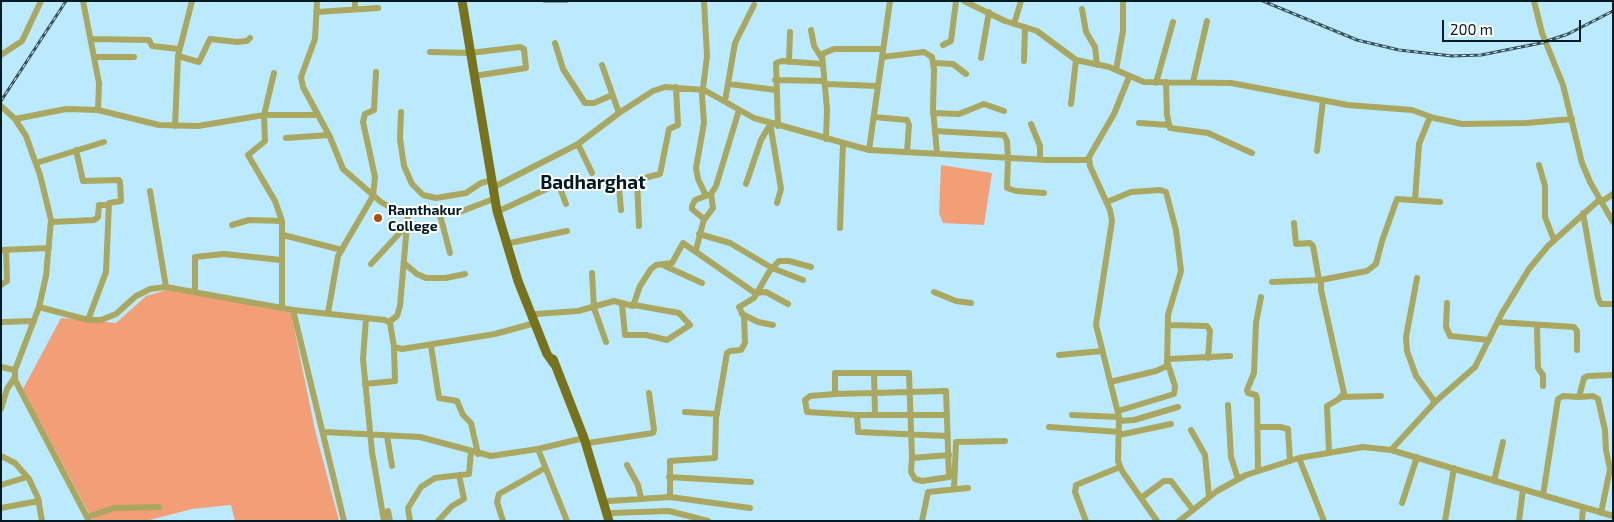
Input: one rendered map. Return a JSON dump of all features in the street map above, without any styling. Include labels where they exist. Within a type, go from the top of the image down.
[{"type":"main road","points":[[462,1],[498,205],[547,354],[554,364],[586,441],[609,501],[611,518]]},
{"type":"main road","points":[[498,205],[497,211],[506,244],[535,319]]},
{"type":"main road","points":[[586,441],[611,518]]},
{"type":"street","points":[[1,55],[22,41],[41,1]]},
{"type":"street","points":[[83,1],[99,83],[98,110]]},
{"type":"street","points":[[176,126],[178,52],[192,1]]},
{"type":"street","points":[[317,1],[315,39],[301,77],[303,87],[329,135],[343,169],[374,196],[392,209],[408,213],[457,213],[498,205],[555,185],[560,188],[566,204]]},
{"type":"street","points":[[355,1],[356,9]]},
{"type":"street","points":[[696,250],[704,220],[713,208],[698,178],[696,168],[704,123],[707,56],[704,1]]},
{"type":"street","points":[[869,150],[890,1]]},
{"type":"street","points":[[943,45],[950,41],[956,1]]},
{"type":"street","points":[[1014,24],[1021,1]]},
{"type":"street","points":[[1116,70],[1123,32],[1123,1]]},
{"type":"street","points":[[1534,1],[1542,33],[1563,85],[1582,163],[1600,201],[1613,222]]},
{"type":"street","points":[[968,2],[1014,24],[1039,33],[1076,60],[1116,70],[1129,77],[1156,82],[1231,84],[1356,106],[1412,110],[1441,120],[1485,124],[1572,119]]},
{"type":"street","points":[[725,101],[735,43],[754,5]]},
{"type":"street","points":[[317,12],[378,8]]},
{"type":"street","points":[[1082,9],[1085,30],[1095,47],[1097,65]]},
{"type":"street","points":[[982,58],[989,12]]},
{"type":"street","points":[[1193,82],[1207,21]]},
{"type":"street","points":[[1156,82],[1173,22]]},
{"type":"street","points":[[1024,61],[1025,27]]},
{"type":"street","points":[[811,30],[814,46],[822,60],[827,109],[826,139]]},
{"type":"street","points":[[789,62],[790,32]]},
{"type":"street","points":[[91,39],[149,40],[152,46],[178,52],[199,62],[210,39],[245,42],[250,38]]},
{"type":"street","points":[[555,44],[563,69],[585,103],[594,103],[612,95]]},
{"type":"street","points":[[430,52],[470,53],[520,47],[524,49],[526,68],[474,76]]},
{"type":"street","points":[[822,60],[825,52],[834,49],[883,49]]},
{"type":"street","points":[[882,57],[924,52],[930,55],[934,63],[933,113],[937,153]]},
{"type":"street","points":[[95,57],[134,58]]},
{"type":"street","points":[[778,126],[775,80],[776,63],[822,60]]},
{"type":"street","points":[[1071,104],[1076,60]]},
{"type":"street","points":[[934,63],[953,64],[966,74]]},
{"type":"street","points":[[602,65],[619,113]]},
{"type":"street","points":[[328,313],[334,274],[342,250],[374,196],[375,177],[363,122],[365,114],[374,110],[376,72]]},
{"type":"street","points":[[274,73],[264,115],[265,142],[248,156],[275,201],[282,220],[282,308]]},
{"type":"street","points":[[1129,77],[1116,110],[1088,160],[1107,202],[1112,227],[1096,325],[1119,416],[1118,458],[1120,467],[1157,521]]},
{"type":"street","points":[[775,80],[878,86]]},
{"type":"street","points":[[1166,82],[1168,125]]},
{"type":"street","points":[[729,84],[776,90]]},
{"type":"street","points":[[621,210],[620,185],[660,174],[670,128],[678,125],[676,87]]},
{"type":"street","points":[[401,112],[400,139],[404,166],[412,184],[423,195],[436,198],[466,193],[481,183],[493,184],[578,144],[619,113],[658,89],[676,87],[704,90],[769,125],[869,150],[1040,160],[1088,160]]},
{"type":"street","points":[[1317,151],[1323,100]]},
{"type":"street","points":[[933,113],[959,114],[984,104],[1004,111]]},
{"type":"street","points":[[1,106],[15,119],[26,136],[46,195],[51,222],[49,248],[39,307],[1,409]]},
{"type":"street","points":[[15,119],[66,109],[98,110],[125,118],[176,126],[198,126],[264,115],[317,115]]},
{"type":"street","points":[[704,220],[692,208],[695,200],[708,195],[716,186],[739,110]]},
{"type":"street","points":[[874,117],[907,120],[909,125],[908,152]]},
{"type":"street","points":[[1415,200],[1419,144],[1431,118]]},
{"type":"street","points":[[1139,123],[1168,125],[1173,130],[1208,133],[1252,153]]},
{"type":"street","points":[[1031,124],[1040,146],[1040,160]]},
{"type":"street","points":[[746,184],[761,140],[769,125]]},
{"type":"street","points":[[769,125],[781,189],[778,203]]},
{"type":"street","points":[[935,131],[1004,135],[1008,158],[1007,188],[1016,191],[1044,194]]},
{"type":"street","points":[[286,138],[329,135]]},
{"type":"street","points":[[36,163],[104,142]]},
{"type":"street","points":[[578,144],[592,173]]},
{"type":"street","points":[[840,228],[843,144]]},
{"type":"street","points":[[51,222],[94,220],[98,217],[99,205],[109,205],[111,202],[121,200],[120,181],[83,181],[76,150]]},
{"type":"street","points":[[1539,165],[1544,186],[1545,217],[1554,240]]},
{"type":"street","points":[[637,180],[639,226]]},
{"type":"street","points":[[1107,202],[1131,192],[1160,190],[1166,192],[1176,230],[1181,271],[1169,310],[1168,324],[1169,362],[1175,386],[1174,394],[1119,416]]},
{"type":"street","points":[[150,191],[166,287]]},
{"type":"street","points":[[1391,450],[1435,402],[1475,368],[1523,277],[1554,240],[1583,213],[1613,194]]},
{"type":"street","points":[[1272,282],[1320,280],[1362,272],[1373,267],[1378,260],[1382,241],[1391,222],[1395,202],[1399,199],[1440,202]]},
{"type":"street","points":[[88,320],[106,272],[109,205]]},
{"type":"street","points":[[389,322],[396,316],[400,306],[408,213]]},
{"type":"street","points":[[1583,213],[1598,298],[1601,304],[1613,304]]},
{"type":"street","points":[[440,214],[450,253]]},
{"type":"street","points":[[232,225],[249,220],[282,220]]},
{"type":"street","points":[[1294,222],[1296,244],[1310,243],[1314,246],[1329,330],[1344,388],[1342,397]]},
{"type":"street","points":[[371,264],[408,224]]},
{"type":"street","points":[[510,243],[567,231]]},
{"type":"street","points":[[699,234],[730,243],[772,268],[803,280]]},
{"type":"street","points":[[283,235],[342,250]]},
{"type":"street","points":[[665,266],[673,262],[681,244],[696,250],[756,293],[766,292],[788,304]]},
{"type":"street","points":[[1,285],[7,282],[4,250],[49,248]]},
{"type":"street","points":[[194,291],[195,257],[224,254],[281,260]]},
{"type":"street","points":[[670,497],[669,477],[671,460],[715,458],[717,414],[727,354],[730,350],[741,350],[745,343],[742,314],[739,310],[741,305],[753,299],[772,268],[779,261],[783,260],[811,267]]},
{"type":"street","points":[[404,263],[417,274],[426,278],[446,278],[465,274]]},
{"type":"street","points":[[634,305],[640,286],[651,269],[656,265],[665,266],[702,283]]},
{"type":"street","points":[[592,273],[594,308],[606,342]]},
{"type":"street","points":[[1416,278],[1406,337],[1407,351],[1416,376],[1435,402]]},
{"type":"street","points":[[39,307],[88,320],[107,319],[136,296],[150,289],[166,287],[293,310],[389,322]]},
{"type":"street","points":[[934,292],[956,301],[971,303]]},
{"type":"street","points":[[1258,471],[1257,397],[1247,390],[1254,371],[1256,323],[1260,297]]},
{"type":"street","points":[[394,348],[431,346],[513,331],[535,319],[594,308],[614,301],[679,314],[690,325],[667,340],[643,334],[626,335],[622,304]]},
{"type":"street","points":[[1447,303],[1446,327],[1450,336],[1489,340]]},
{"type":"street","points":[[293,310],[344,521]]},
{"type":"street","points":[[742,314],[756,322],[773,325]]},
{"type":"street","points":[[366,318],[363,352],[365,384],[370,434],[384,521]]},
{"type":"street","points":[[1,322],[34,321]]},
{"type":"street","points":[[365,384],[395,381],[394,348],[389,322]]},
{"type":"street","points":[[1498,322],[1574,327],[1577,331],[1577,350]]},
{"type":"street","points":[[1168,324],[1207,326],[1210,331],[1208,358]]},
{"type":"street","points":[[1537,326],[1538,368],[1544,375],[1543,386]]},
{"type":"street","points":[[410,521],[408,508],[425,483],[442,476],[469,473],[474,452],[471,423],[462,415],[457,401],[439,398],[431,346]]},
{"type":"street","points":[[1060,355],[1102,351]]},
{"type":"street","points":[[1110,382],[1156,372],[1169,362],[1230,356]]},
{"type":"street","points":[[1,367],[15,373]]},
{"type":"street","points":[[834,394],[835,372],[909,373],[910,392],[911,415],[912,458],[911,472],[915,478],[922,480],[949,476],[949,455],[946,391],[910,392],[874,394],[834,394],[810,396],[805,400],[808,412],[857,415],[876,414],[911,415],[947,415]]},
{"type":"street","points":[[15,373],[18,388],[39,423],[88,519],[114,508],[159,507]]},
{"type":"street","points":[[874,373],[876,414]]},
{"type":"street","points":[[1579,396],[1584,378],[1613,374]]},
{"type":"street","points":[[324,432],[431,439],[491,456],[653,433],[649,393]]},
{"type":"street","points":[[1329,452],[1327,406],[1342,397],[1381,396]]},
{"type":"street","points":[[1543,495],[1552,445],[1557,401],[1563,396],[1593,396],[1598,399],[1605,430],[1605,444],[1610,469],[1601,513]]},
{"type":"street","points":[[1228,405],[1231,457],[1238,480]]},
{"type":"street","points":[[1072,415],[1119,416],[1134,420],[1178,407]]},
{"type":"street","points":[[685,412],[717,414]]},
{"type":"street","points":[[857,415],[858,432],[947,436]]},
{"type":"street","points":[[1049,427],[1119,434],[1170,424]]},
{"type":"street","points":[[1258,427],[1288,429],[1290,461]]},
{"type":"street","points":[[1191,430],[1205,455],[1209,497]]},
{"type":"street","points":[[388,436],[392,466]]},
{"type":"street","points":[[954,489],[956,442],[1004,442]]},
{"type":"street","points":[[1494,480],[1503,442]]},
{"type":"street","points":[[1179,521],[1209,497],[1258,471],[1299,458],[1363,447],[1391,450],[1417,457],[1613,516]]},
{"type":"street","points":[[538,449],[567,521]]},
{"type":"street","points":[[912,458],[949,455]]},
{"type":"street","points":[[1,456],[12,461],[27,476],[39,502],[42,521]]},
{"type":"street","points":[[1402,503],[1417,457]]},
{"type":"street","points":[[1299,458],[1324,521]]},
{"type":"street","points":[[627,465],[636,481],[641,498]]},
{"type":"street","points":[[1086,521],[1074,492],[1076,485],[1120,467]]},
{"type":"street","points":[[503,521],[498,494],[545,468]]},
{"type":"street","points":[[1445,521],[1454,468]]},
{"type":"street","points":[[438,521],[452,506],[464,499],[459,475]]},
{"type":"street","points":[[1,485],[27,476]]},
{"type":"street","points":[[669,477],[751,482]]},
{"type":"street","points":[[922,480],[928,492],[922,521]]},
{"type":"street","points":[[1141,498],[1164,481],[1171,480],[1192,510]]},
{"type":"street","points":[[928,492],[968,488]]},
{"type":"street","points":[[1519,521],[1523,489]]},
{"type":"street","points":[[609,501],[670,497],[750,508]]},
{"type":"street","points":[[1,508],[39,502]]},
{"type":"street","points":[[1582,521],[1583,507]]},
{"type":"street","points":[[388,511],[390,521]]},
{"type":"street","points":[[611,518],[669,511],[708,521]]},
{"type":"shaded area","points":[[941,165],[992,173],[984,225],[943,223],[939,213]]},
{"type":"shaded area","points":[[177,287],[291,313],[315,430],[339,521],[235,521],[231,505],[192,509],[146,521],[93,521],[23,389],[61,318],[116,323],[146,296]]},
{"type":"railway","points":[[1,101],[66,1]]},
{"type":"railway","points":[[544,1],[567,1]]},
{"type":"railway","points":[[1263,1],[1357,40],[1399,50],[1452,56],[1481,55],[1541,43],[1568,34],[1613,11]]},
{"type":"place","name":"Ramthakur College","points":[[378,218]]},
{"type":"district","name":"Badharghat","points":[[593,183]]}]
